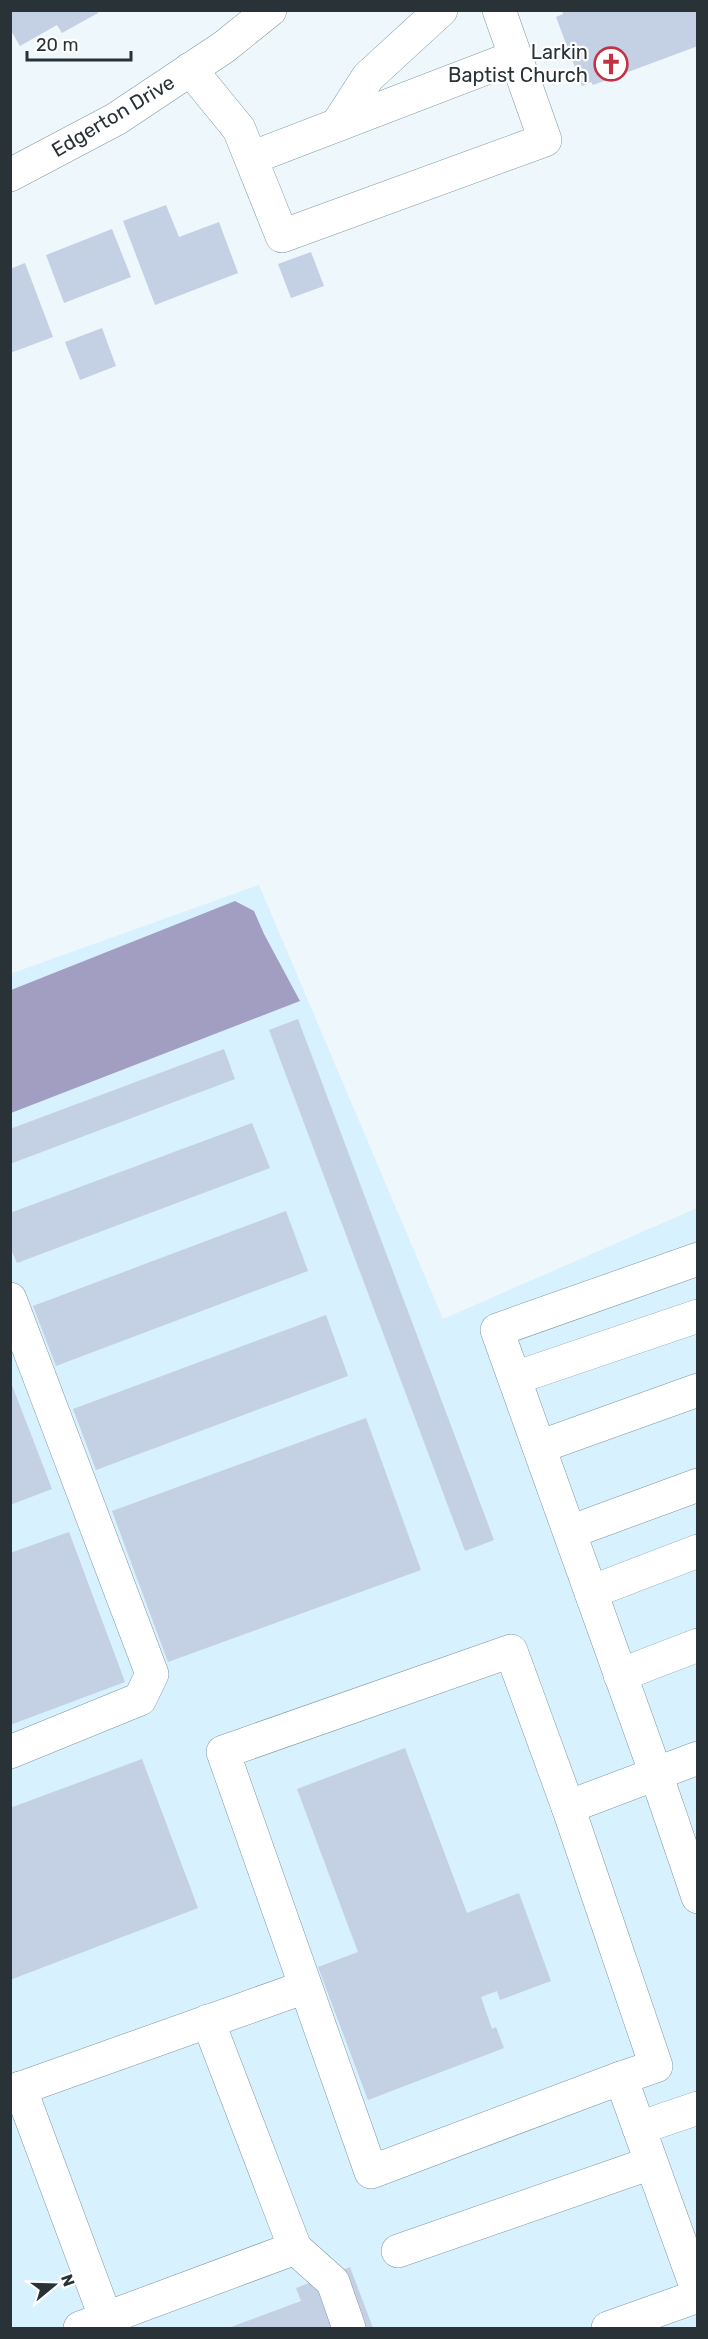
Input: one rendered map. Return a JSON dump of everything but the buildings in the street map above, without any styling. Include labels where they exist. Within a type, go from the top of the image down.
[{"type":"street","name":"Edgerton Drive","points":[[10,175],[116,119],[224,47],[270,10]]},
{"type":"street","points":[[337,125],[368,77],[441,10]]},
{"type":"street","points":[[190,69],[239,129],[282,236],[545,140],[499,10]]},
{"type":"street","points":[[251,158],[515,57]]},
{"type":"street","points":[[698,1259],[497,1330],[698,1897]]},
{"type":"street","points":[[10,1299],[152,1674],[140,1699],[10,1752]]},
{"type":"street","points":[[515,1378],[698,1316]]},
{"type":"street","points":[[539,1447],[698,1390]]},
{"type":"street","points":[[570,1532],[698,1485]]},
{"type":"street","points":[[591,1592],[698,1551]]},
{"type":"street","points":[[620,1675],[698,1645]]},
{"type":"street","points":[[511,1651],[568,1806],[656,2066],[371,2172],[223,1752],[511,1651]]},
{"type":"street","points":[[568,1806],[698,1758]]},
{"type":"street","points":[[295,2248],[87,2326],[15,2090],[305,1987]]},
{"type":"street","points":[[208,2021],[295,2248],[333,2282],[349,2328]]},
{"type":"street","points":[[608,2328],[698,2294],[688,2234],[651,2163],[621,2079]]},
{"type":"street","points":[[639,2128],[698,2108]]},
{"type":"street","points":[[398,2251],[651,2163]]},
{"type":"shaded area","points":[[259,885],[443,1319],[697,1208],[697,2328],[11,2328],[10,974]]},
{"type":"shaded area","points":[[235,901],[254,911],[300,1001],[11,1113],[11,990]]},
{"type":"place","name":"Larkin Baptist Church","points":[[611,64]]}]
